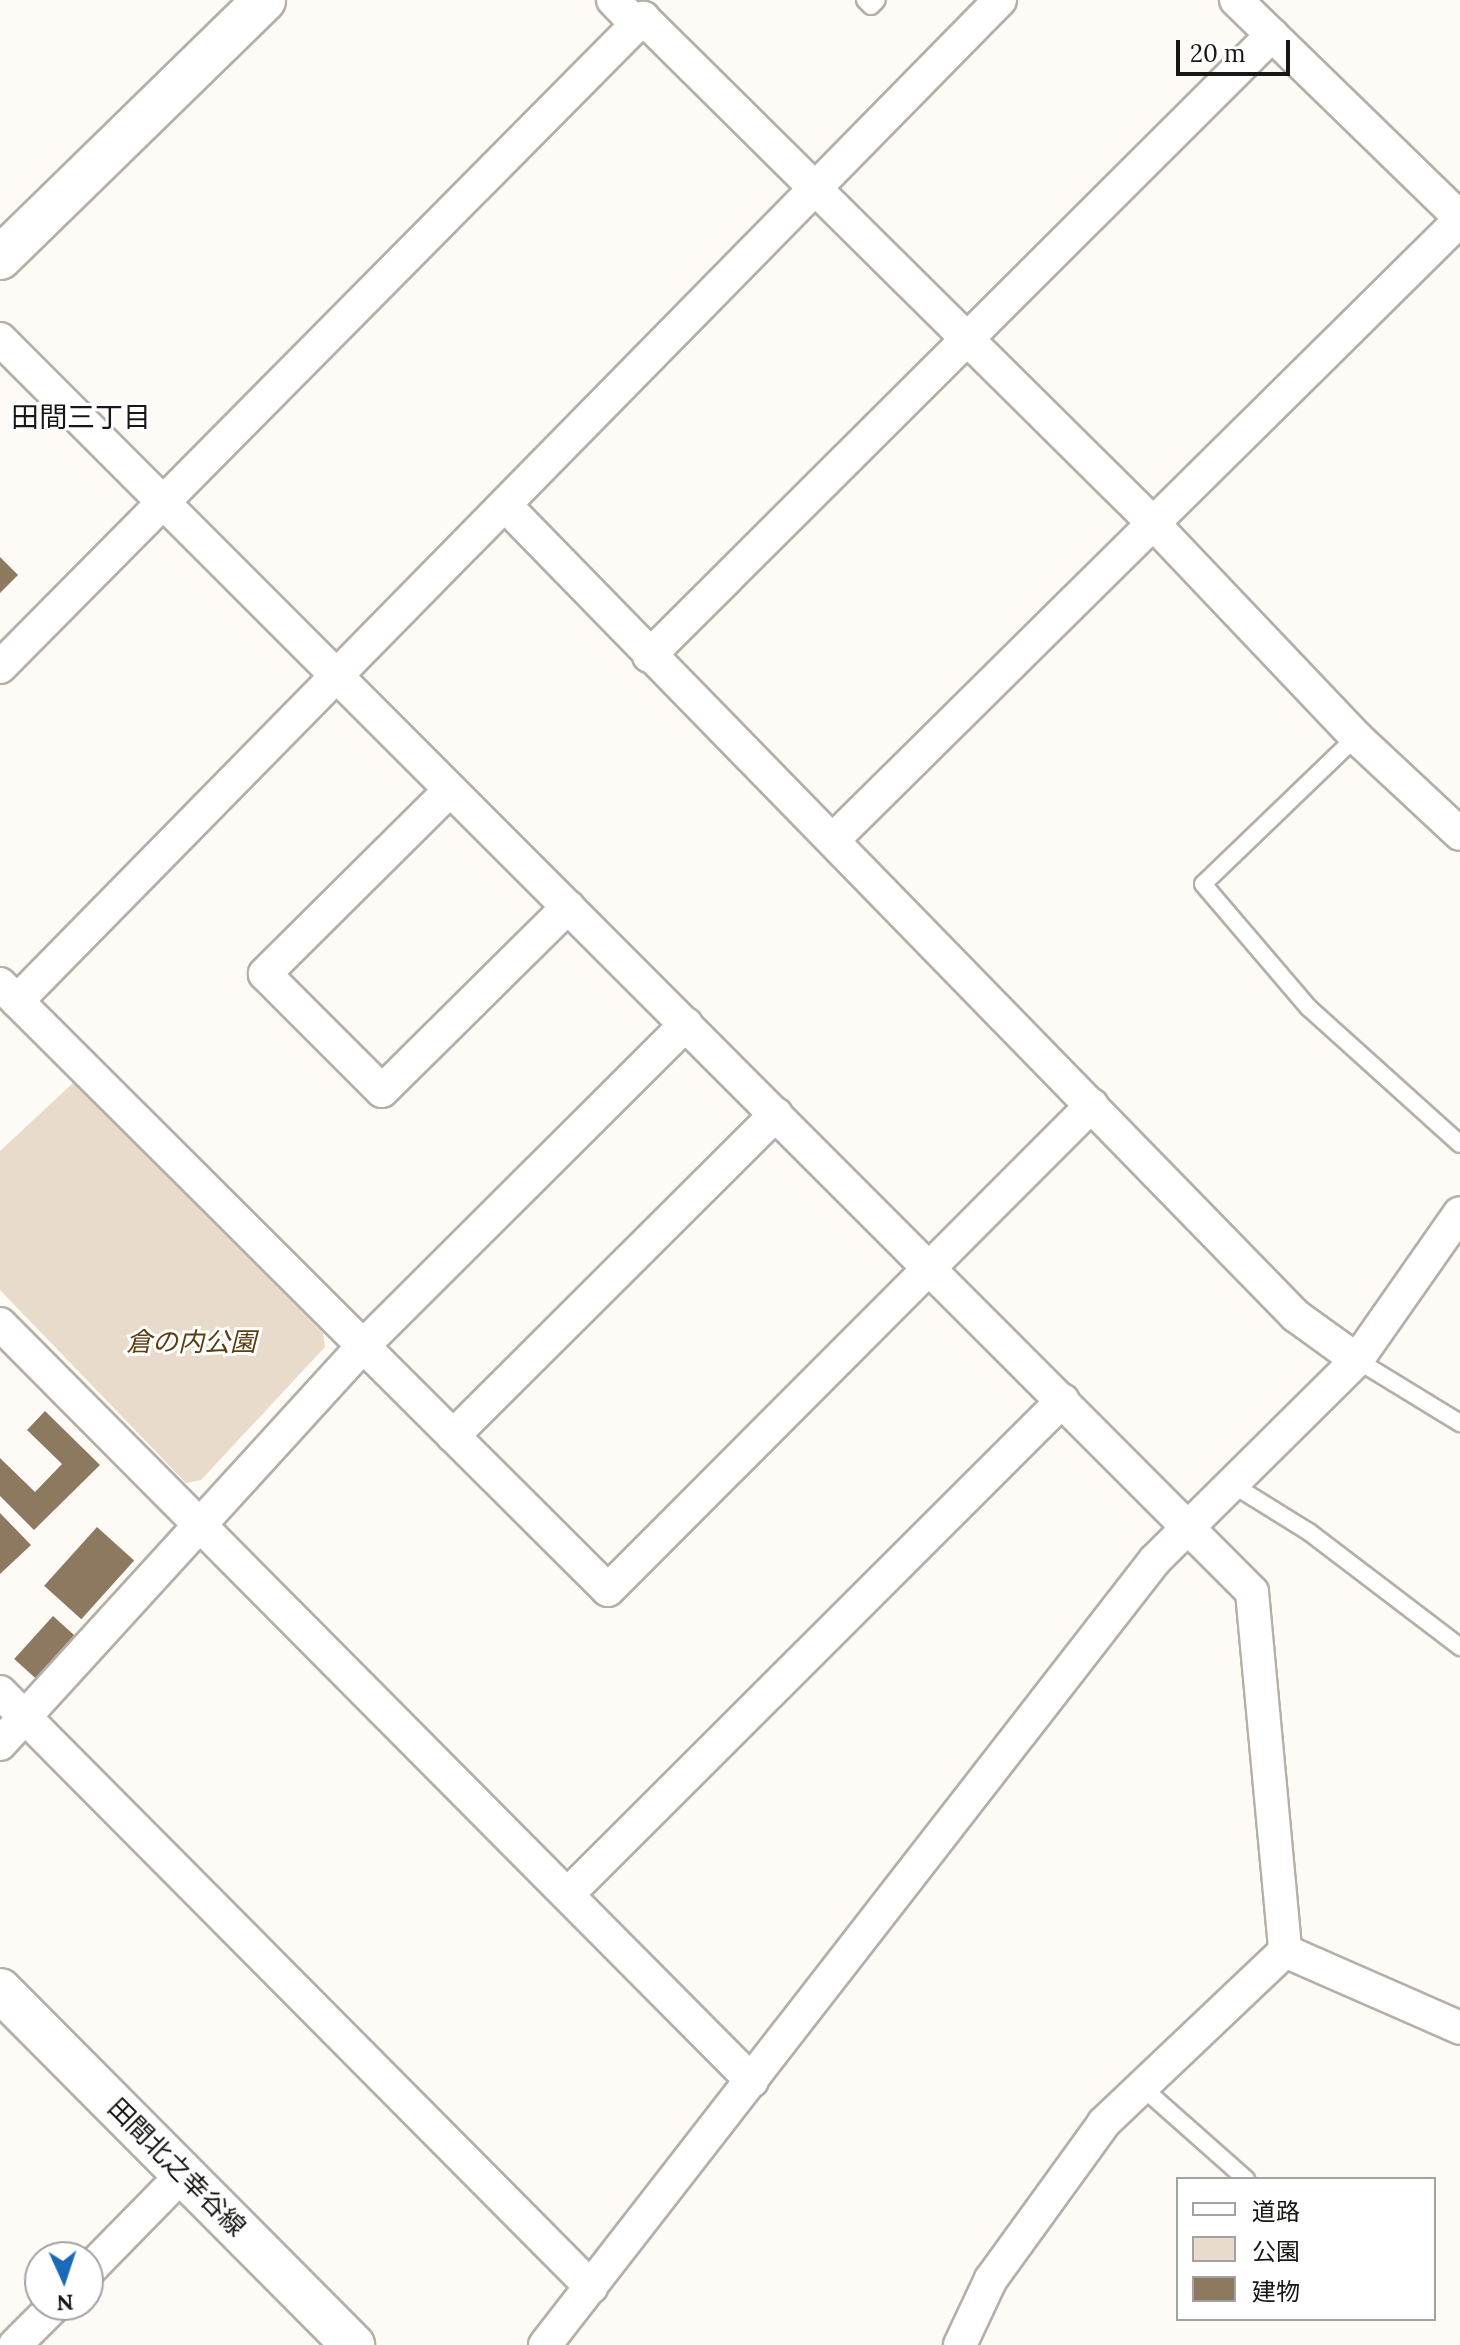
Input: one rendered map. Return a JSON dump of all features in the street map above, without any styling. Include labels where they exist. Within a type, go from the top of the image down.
[{"type":"street","points":[[0,258],[264,0]]},
{"type":"street","points":[[613,0],[637,25]]},
{"type":"street","points":[[1000,0],[336,676],[8,993],[608,1590],[1092,1105]]},
{"type":"street","points":[[833,840],[1460,219],[1236,0]]},
{"type":"street","points":[[0,667],[643,18],[1153,523],[1356,737],[1460,834]]},
{"type":"street","points":[[649,656],[1272,35]]},
{"type":"street","points":[[0,339],[1252,1592],[1285,1951]]},
{"type":"street","points":[[505,505],[1296,1316],[1357,1360]]},
{"type":"street","points":[[450,790],[265,974],[382,1091],[568,907]]},
{"type":"street","points":[[0,1744],[363,1346],[686,1024]]},
{"type":"street","points":[[453,1436],[776,1114]]},
{"type":"street","points":[[545,2345],[1155,1560],[1357,1360],[1460,1213]]},
{"type":"street","points":[[0,1324],[752,2081]]},
{"type":"street","points":[[568,1894],[1063,1400]]},
{"type":"street","points":[[0,1692],[591,2287]]},
{"type":"street","points":[[1285,1951],[1460,2028]]},
{"type":"street","points":[[960,2345],[991,2279],[1058,2180],[1104,2123],[1285,1951]]},
{"type":"street","name":"田間北之幸谷線","points":[[0,1990],[353,2345]]},
{"type":"street","points":[[104,2255],[183,2174]]},
{"type":"street","points":[[15,2345],[39,2321]]},
{"type":"lane","points":[[865,0],[871,6],[877,0]]},
{"type":"lane","points":[[1356,737],[1203,884],[1309,1008],[1460,1144]]},
{"type":"lane","points":[[1357,1360],[1460,1423]]},
{"type":"lane","points":[[1230,1483],[1309,1532],[1460,1647]]},
{"type":"lane","points":[[1142,2087],[1244,2177]]},
{"type":"green space","name":"倉の内公園","points":[[73,1083],[323,1333],[325,1347],[201,1480],[186,1483],[0,1290],[0,1151]]},
{"type":"building","points":[[0,557],[18,575],[0,593]]},
{"type":"building","points":[[45,1411],[100,1465],[34,1530],[0,1496],[0,1458],[35,1492],[62,1464],[27,1430]]},
{"type":"building","points":[[0,1513],[31,1545],[0,1574]]},
{"type":"building","points":[[97,1527],[134,1560],[81,1619],[44,1586]]},
{"type":"building","points":[[53,1616],[76,1637],[37,1680],[14,1659]]},
{"type":"district","name":"田間三丁目","points":[[81,417]]}]
